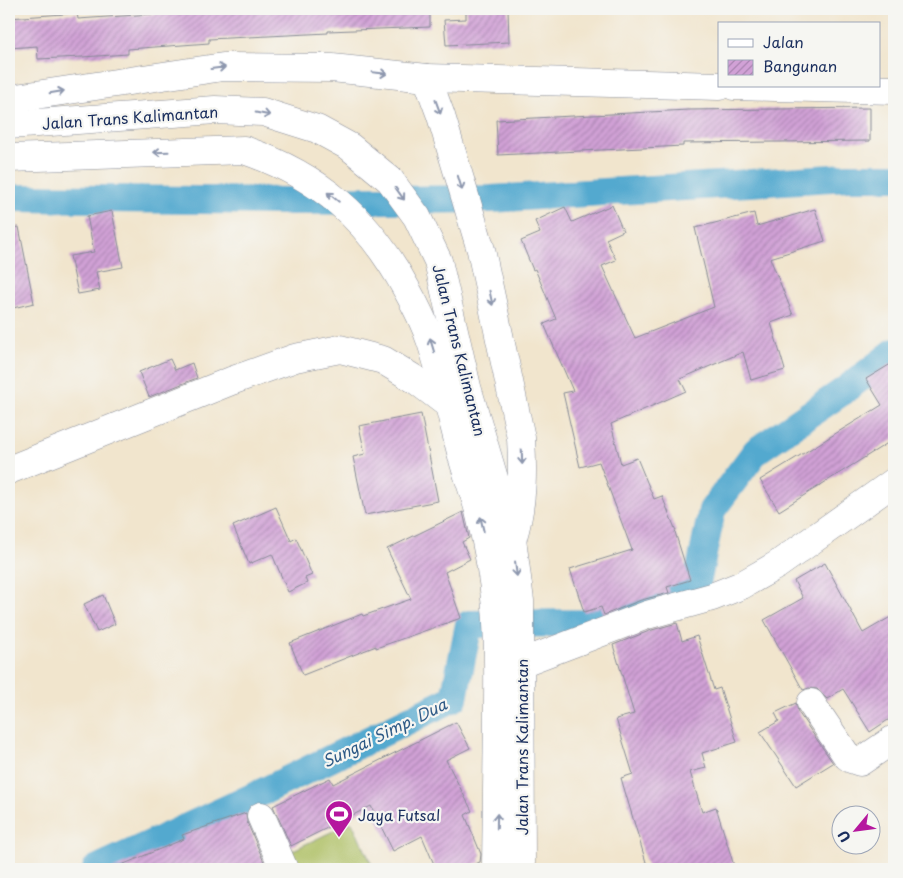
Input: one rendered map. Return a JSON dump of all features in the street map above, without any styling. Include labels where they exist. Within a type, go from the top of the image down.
[{"type":"main road","points":[[9,100],[223,67],[332,68],[427,78],[718,86]]},
{"type":"main road","points":[[427,78],[441,116],[481,250],[521,438],[523,463],[521,500],[512,539]]},
{"type":"main road","points":[[814,88],[894,90]]},
{"type":"main road","name":"Jalan Trans Kalimantan","points":[[9,125],[215,110],[263,112],[317,129],[350,147],[390,180],[417,217],[438,261],[454,394],[487,546],[508,604]]},
{"type":"main road","name":"Jalan Trans Kalimantan","points":[[9,158],[244,150],[269,158],[319,186],[343,205],[365,227],[384,252],[418,309],[512,539],[508,604],[513,650],[521,869]]},
{"type":"main road","points":[[9,470],[231,381],[295,358],[340,349],[383,360],[416,380],[454,394]]},
{"type":"main road","points":[[513,650],[647,615],[720,594],[742,585],[777,566],[894,482]]},
{"type":"main road","name":"Jalan Trans Kalimantan","points":[[496,869],[513,650]]},
{"type":"main road","points":[[811,703],[847,756],[851,759],[860,762],[894,739]]},
{"type":"main road","points":[[261,816],[284,869]]},
{"type":"green space","name":"Jaya Futsal","points":[[352,822],[374,869],[295,869],[287,853]]},
{"type":"building","points":[[166,9],[430,9],[430,27],[328,31],[328,33],[209,39],[209,43],[128,49],[128,54],[82,57],[38,59],[37,46],[9,48],[9,18],[77,13],[78,19],[166,13]]},
{"type":"building","points":[[466,9],[508,9],[509,42],[446,45],[444,20],[466,19]]},
{"type":"building","points":[[870,108],[870,141],[683,143],[683,146],[498,155],[496,120],[688,110]]},
{"type":"building","points":[[612,205],[623,231],[606,239],[616,260],[602,266],[635,338],[714,307],[695,228],[754,213],[757,226],[815,209],[825,241],[770,258],[793,315],[771,323],[785,370],[751,380],[743,352],[680,379],[686,391],[611,424],[621,464],[637,458],[654,499],[662,496],[676,531],[690,580],[667,587],[669,593],[641,600],[604,615],[601,607],[584,612],[570,569],[632,550],[599,462],[580,467],[563,393],[573,391],[544,324],[556,319],[521,241],[540,233],[535,221],[565,207],[572,222]]},
{"type":"building","points":[[112,211],[123,267],[96,272],[100,290],[78,294],[70,256],[94,252],[87,216]]},
{"type":"building","points":[[19,227],[34,303],[9,309],[9,228]]},
{"type":"building","points":[[170,359],[175,370],[192,363],[197,378],[149,397],[139,372]]},
{"type":"building","points":[[894,362],[894,439],[779,511],[760,480],[882,405],[866,379]]},
{"type":"building","points":[[421,414],[438,501],[365,515],[353,457],[365,454],[359,426]]},
{"type":"building","points":[[276,507],[291,541],[296,538],[312,575],[305,578],[307,583],[288,592],[272,554],[249,564],[233,526]]},
{"type":"building","points":[[463,512],[469,538],[462,542],[470,559],[445,572],[461,618],[376,648],[376,646],[303,675],[290,643],[362,614],[363,616],[411,599],[387,549]]},
{"type":"building","points":[[825,563],[863,633],[894,615],[894,716],[870,732],[843,689],[827,699],[817,689],[809,688],[803,690],[764,620],[803,598],[794,581]]},
{"type":"building","points":[[103,595],[115,624],[97,632],[84,604]]},
{"type":"building","points":[[677,623],[682,641],[697,636],[714,690],[720,688],[737,742],[702,753],[706,768],[690,772],[702,812],[716,807],[734,866],[722,869],[648,869],[621,778],[633,774],[616,719],[634,714],[613,645],[652,630]]},
{"type":"building","points":[[796,703],[798,712],[833,763],[796,786],[760,732],[779,721],[775,713]]},
{"type":"building","points":[[456,722],[470,748],[446,760],[472,811],[465,815],[481,854],[480,862],[463,869],[436,869],[422,836],[393,851],[371,806],[291,846],[273,806],[330,778],[333,784]]},
{"type":"building","points":[[246,813],[247,822],[267,869],[112,869],[184,839],[182,835]]},
{"type":"waterway","points":[[9,198],[289,201],[491,199],[848,177],[894,177]]},
{"type":"waterway","name":"Sungai Simp. Dua","points":[[96,869],[248,799],[454,698],[469,624],[590,623],[697,584],[712,510],[756,451],[845,390],[894,352]]},
{"type":"place","name":"Jaya Futsal","points":[[339,838]]}]
